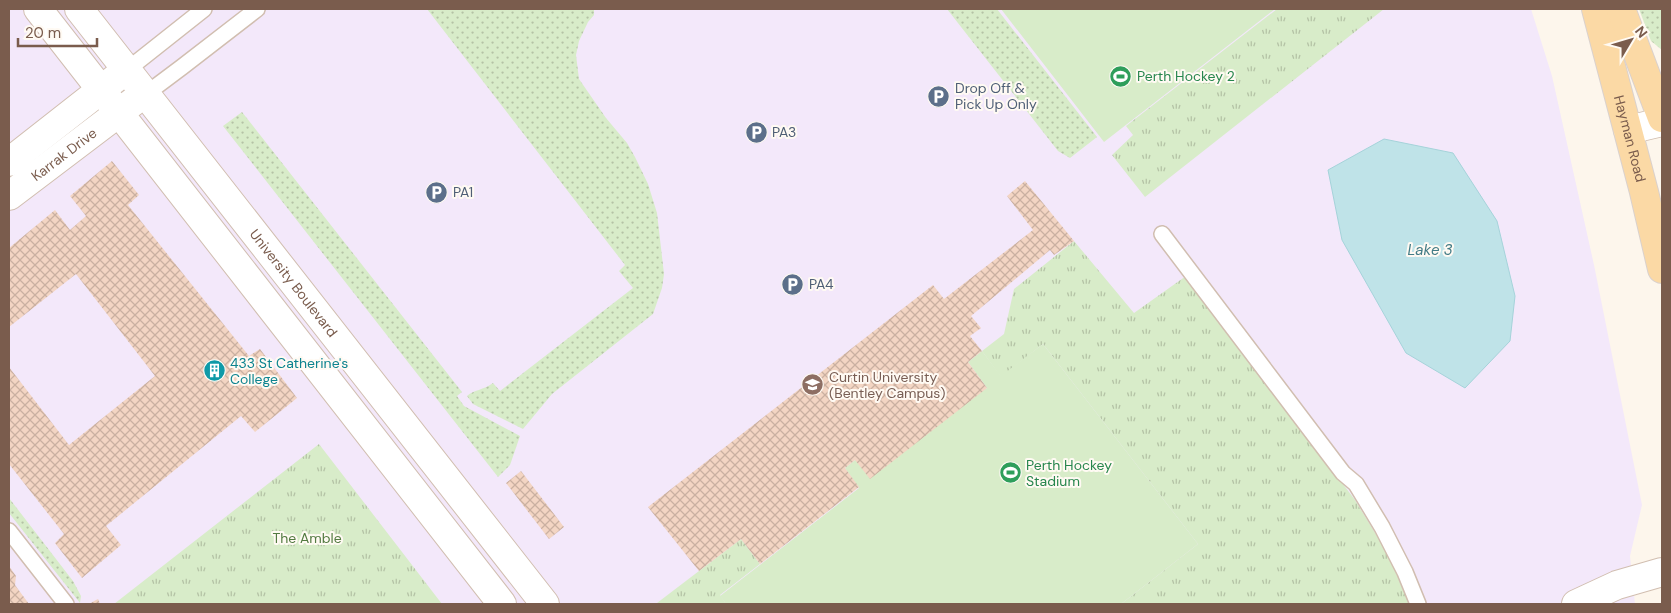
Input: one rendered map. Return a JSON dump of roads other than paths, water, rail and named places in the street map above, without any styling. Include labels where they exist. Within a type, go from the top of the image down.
[{"type":"main road","name":"Hayman Road","points":[[1596,9],[1662,268]]},
{"type":"main road","points":[[1621,9],[1660,107]]},
{"type":"street","points":[[38,9],[502,604]]},
{"type":"street","name":"University Boulevard","points":[[79,9],[545,604]]},
{"type":"street","name":"Karrak Drive","points":[[9,162],[127,70]]},
{"type":"street","name":"Karrak Drive","points":[[9,196],[146,94]]},
{"type":"street","points":[[1624,117],[1660,107]]},
{"type":"street","points":[[1576,604],[1616,586],[1662,572]]},
{"type":"lane","points":[[127,70],[204,9]]},
{"type":"lane","points":[[146,94],[257,9]]},
{"type":"lane","points":[[1162,234],[1343,473],[1356,484],[1401,564],[1418,604]]},
{"type":"lane","points":[[9,531],[66,604]]},
{"type":"water","name":"Lake 3","points":[[1384,139],[1453,153],[1497,221],[1515,296],[1510,341],[1465,388],[1406,353],[1342,240],[1328,170]]},
{"type":"place","name":"Perth Hockey 2","points":[[1121,76]]},
{"type":"place","name":"Drop Off & Pick Up Only","points":[[939,96]]},
{"type":"place","name":"PA3","points":[[756,132]]},
{"type":"place","name":"PA1","points":[[437,192]]},
{"type":"place","name":"PA4","points":[[793,284]]},
{"type":"place","name":"433 St Catherine's College","points":[[214,371]]},
{"type":"place","name":"Curtin University (Bentley Campus)","points":[[813,385]]},
{"type":"place","name":"Perth Hockey Stadium","points":[[1010,473]]},
{"type":"park label","name":"The Amble","points":[[307,538]]}]
